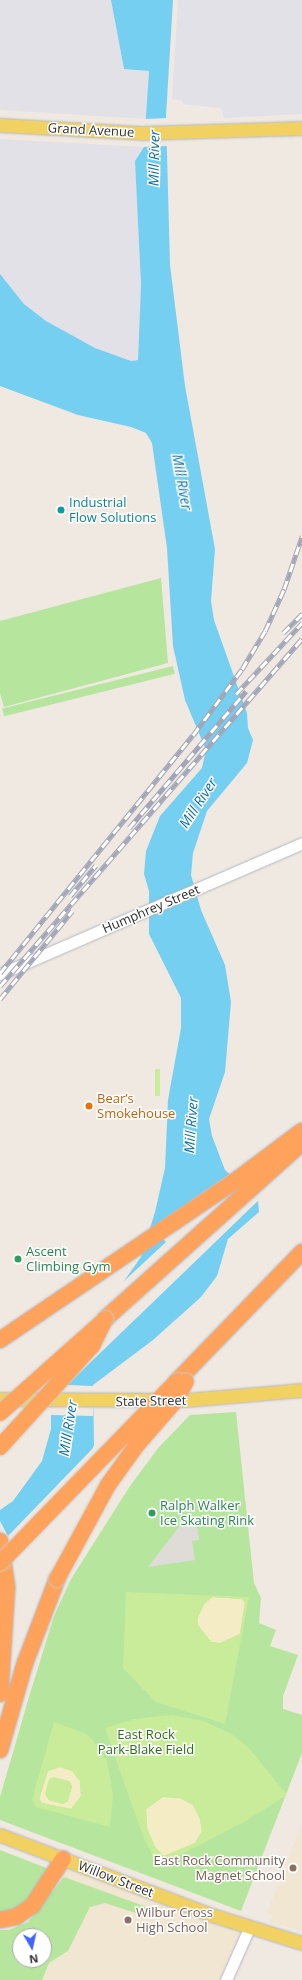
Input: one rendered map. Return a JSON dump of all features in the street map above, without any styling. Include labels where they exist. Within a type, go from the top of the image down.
[{"type":"highway","points":[[0,1412],[105,1319],[302,1131]]},
{"type":"highway","points":[[0,1340],[103,1271],[248,1181],[302,1143]]},
{"type":"highway","points":[[0,1564],[184,1377],[302,1252]]},
{"type":"highway","points":[[0,1447],[92,1346],[105,1319]]},
{"type":"highway","points":[[0,1750],[25,1663],[57,1580],[108,1485],[136,1446],[176,1400],[184,1377]]},
{"type":"highway","points":[[0,1541],[7,1570],[7,1608],[0,1694]]},
{"type":"highway","points":[[0,1920],[16,1917],[33,1905],[63,1859]]},
{"type":"main road","name":"Grand Avenue","points":[[0,125],[141,133],[302,128]]},
{"type":"main road","name":"State Street","points":[[0,1399],[94,1401],[214,1399],[302,1390]]},
{"type":"main road","name":"Willow Street","points":[[0,1835],[249,1928],[302,1943]]},
{"type":"street","name":"Humphrey Street","points":[[0,974],[302,843]]},
{"type":"street","points":[[226,1980],[249,1928]]},
{"type":"shaded area","points":[[0,0],[111,0],[124,69],[149,71],[147,119],[0,110]]},
{"type":"shaded area","points":[[178,0],[302,0],[302,114],[224,118],[221,108],[183,104],[182,101],[172,99]]},
{"type":"shaded area","points":[[0,139],[144,147],[135,161],[141,284],[138,360],[131,361],[95,348],[46,321],[24,304],[0,274]]},
{"type":"shaded area","points":[[185,1519],[198,1529],[199,1540],[192,1541],[195,1560],[148,1567]]},
{"type":"shaded area","name":"East Rock Community Magnet School","points":[[302,1823],[302,1931],[270,1922],[273,1915],[267,1913]]},
{"type":"shaded area","name":"Wilbur Cross High School","points":[[68,1867],[242,1927],[219,1980],[0,1980],[12,1968],[52,1968],[52,1928],[42,1928],[39,1913]]},
{"type":"green space","points":[[161,578],[168,663],[4,707],[0,693],[0,621]]},
{"type":"green space","points":[[173,666],[175,674],[4,716],[2,709]]},
{"type":"green space","points":[[155,1069],[160,1069],[160,1096],[155,1096]]},
{"type":"green space","name":"East Rock Park-Blake Field","points":[[236,1412],[254,1583],[261,1598],[259,1623],[276,1630],[270,1646],[298,1655],[283,1696],[283,1709],[302,1715],[302,1753],[241,1911],[0,1820],[0,1797],[29,1697],[54,1616],[71,1579],[130,1486],[159,1447],[190,1415]]},
{"type":"green space","points":[[126,1592],[249,1597],[225,1724],[156,1702],[123,1668]],"holes":[[[213,1597],[242,1599],[245,1603],[240,1634],[220,1643],[211,1642],[198,1625],[198,1617],[204,1604]]]},
{"type":"green space","points":[[172,1715],[203,1721],[230,1733],[249,1748],[287,1795],[244,1822],[164,1863],[155,1860],[143,1836],[105,1728],[134,1719]],"holes":[[[163,1797],[180,1798],[193,1805],[200,1819],[202,1831],[195,1843],[164,1856],[155,1847],[147,1828],[146,1809]]]},
{"type":"green space","points":[[54,1722],[84,1733],[93,1740],[107,1761],[113,1795],[110,1827],[36,1807],[32,1800]],"holes":[[[60,1767],[72,1771],[80,1781],[81,1796],[71,1809],[42,1803],[39,1799],[48,1771]]]},
{"type":"green space","points":[[54,1777],[69,1781],[72,1786],[68,1801],[63,1804],[49,1800],[45,1794],[49,1779]]},
{"type":"green space","points":[[0,1850],[49,1869],[22,1906],[0,1914]]},
{"type":"green space","points":[[64,1877],[155,1910],[151,1918],[105,1903],[90,1907],[68,1951],[52,1961],[52,1928],[14,1928],[28,1922]]},
{"type":"green space","points":[[12,1929],[12,1968],[47,1968],[42,1980],[0,1980],[0,1930]]},
{"type":"sand","points":[[212,1597],[242,1599],[245,1603],[240,1634],[220,1643],[211,1642],[198,1625],[198,1617],[204,1604]]},
{"type":"sand","points":[[60,1767],[72,1771],[80,1781],[81,1796],[71,1809],[42,1803],[39,1799],[48,1771]],"holes":[[[69,1781],[72,1786],[68,1801],[63,1804],[49,1800],[45,1794]]]},
{"type":"sand","points":[[163,1797],[180,1798],[193,1805],[200,1819],[202,1831],[195,1843],[164,1856],[155,1847],[147,1828],[146,1809]]},
{"type":"water","name":"Mill River","points":[[111,0],[173,0],[166,116],[170,265],[185,386],[215,549],[211,601],[214,620],[247,713],[248,728],[253,740],[247,763],[207,811],[193,853],[191,875],[201,910],[225,965],[231,1002],[225,1072],[209,1119],[212,1136],[225,1170],[258,1200],[259,1212],[228,1239],[217,1276],[201,1297],[153,1340],[93,1385],[94,1445],[86,1464],[31,1557],[0,1596],[0,1510],[13,1501],[42,1461],[51,1429],[51,1384],[141,1257],[155,1212],[165,1168],[168,1100],[181,1028],[181,998],[149,934],[149,891],[144,874],[146,851],[160,816],[202,768],[206,750],[185,700],[173,646],[167,548],[152,443],[146,433],[131,427],[78,415],[0,386],[0,274],[24,304],[46,321],[95,348],[131,361],[138,360],[141,284],[135,161],[144,147],[149,71],[124,69]]},
{"type":"pier","points":[[168,118],[168,146],[141,147],[145,119]]},
{"type":"pier","points":[[231,1173],[260,1199],[67,1385],[94,1386],[93,1416],[50,1415],[49,1381],[42,1365],[51,1349],[166,1242],[162,1238],[141,1252],[148,1230]]},
{"type":"pier","points":[[96,1445],[88,1464],[92,1486],[1,1598],[0,1521],[8,1536]]},
{"type":"railway","points":[[0,973],[193,735],[242,669],[265,631],[284,589],[302,536]]},
{"type":"railway","points":[[283,633],[302,614]]},
{"type":"railway","points":[[236,694],[302,623]]},
{"type":"railway","points":[[0,986],[302,639]]},
{"type":"railway","points":[[129,828],[246,691]]},
{"type":"railway","points":[[70,896],[96,865]]},
{"type":"railway","points":[[0,999],[72,911]]},
{"type":"place","name":"Industrial Flow Solutions","points":[[61,510]]},
{"type":"place","name":"Bear’s Smokehouse","points":[[89,1106]]},
{"type":"place","name":"Ascent Climbing Gym","points":[[18,1259]]},
{"type":"place","name":"Ralph Walker Ice Skating Rink","points":[[152,1513]]},
{"type":"place","name":"East Rock Community Magnet School","points":[[293,1868]]},
{"type":"place","name":"Wilbur Cross High School","points":[[128,1920]]}]
